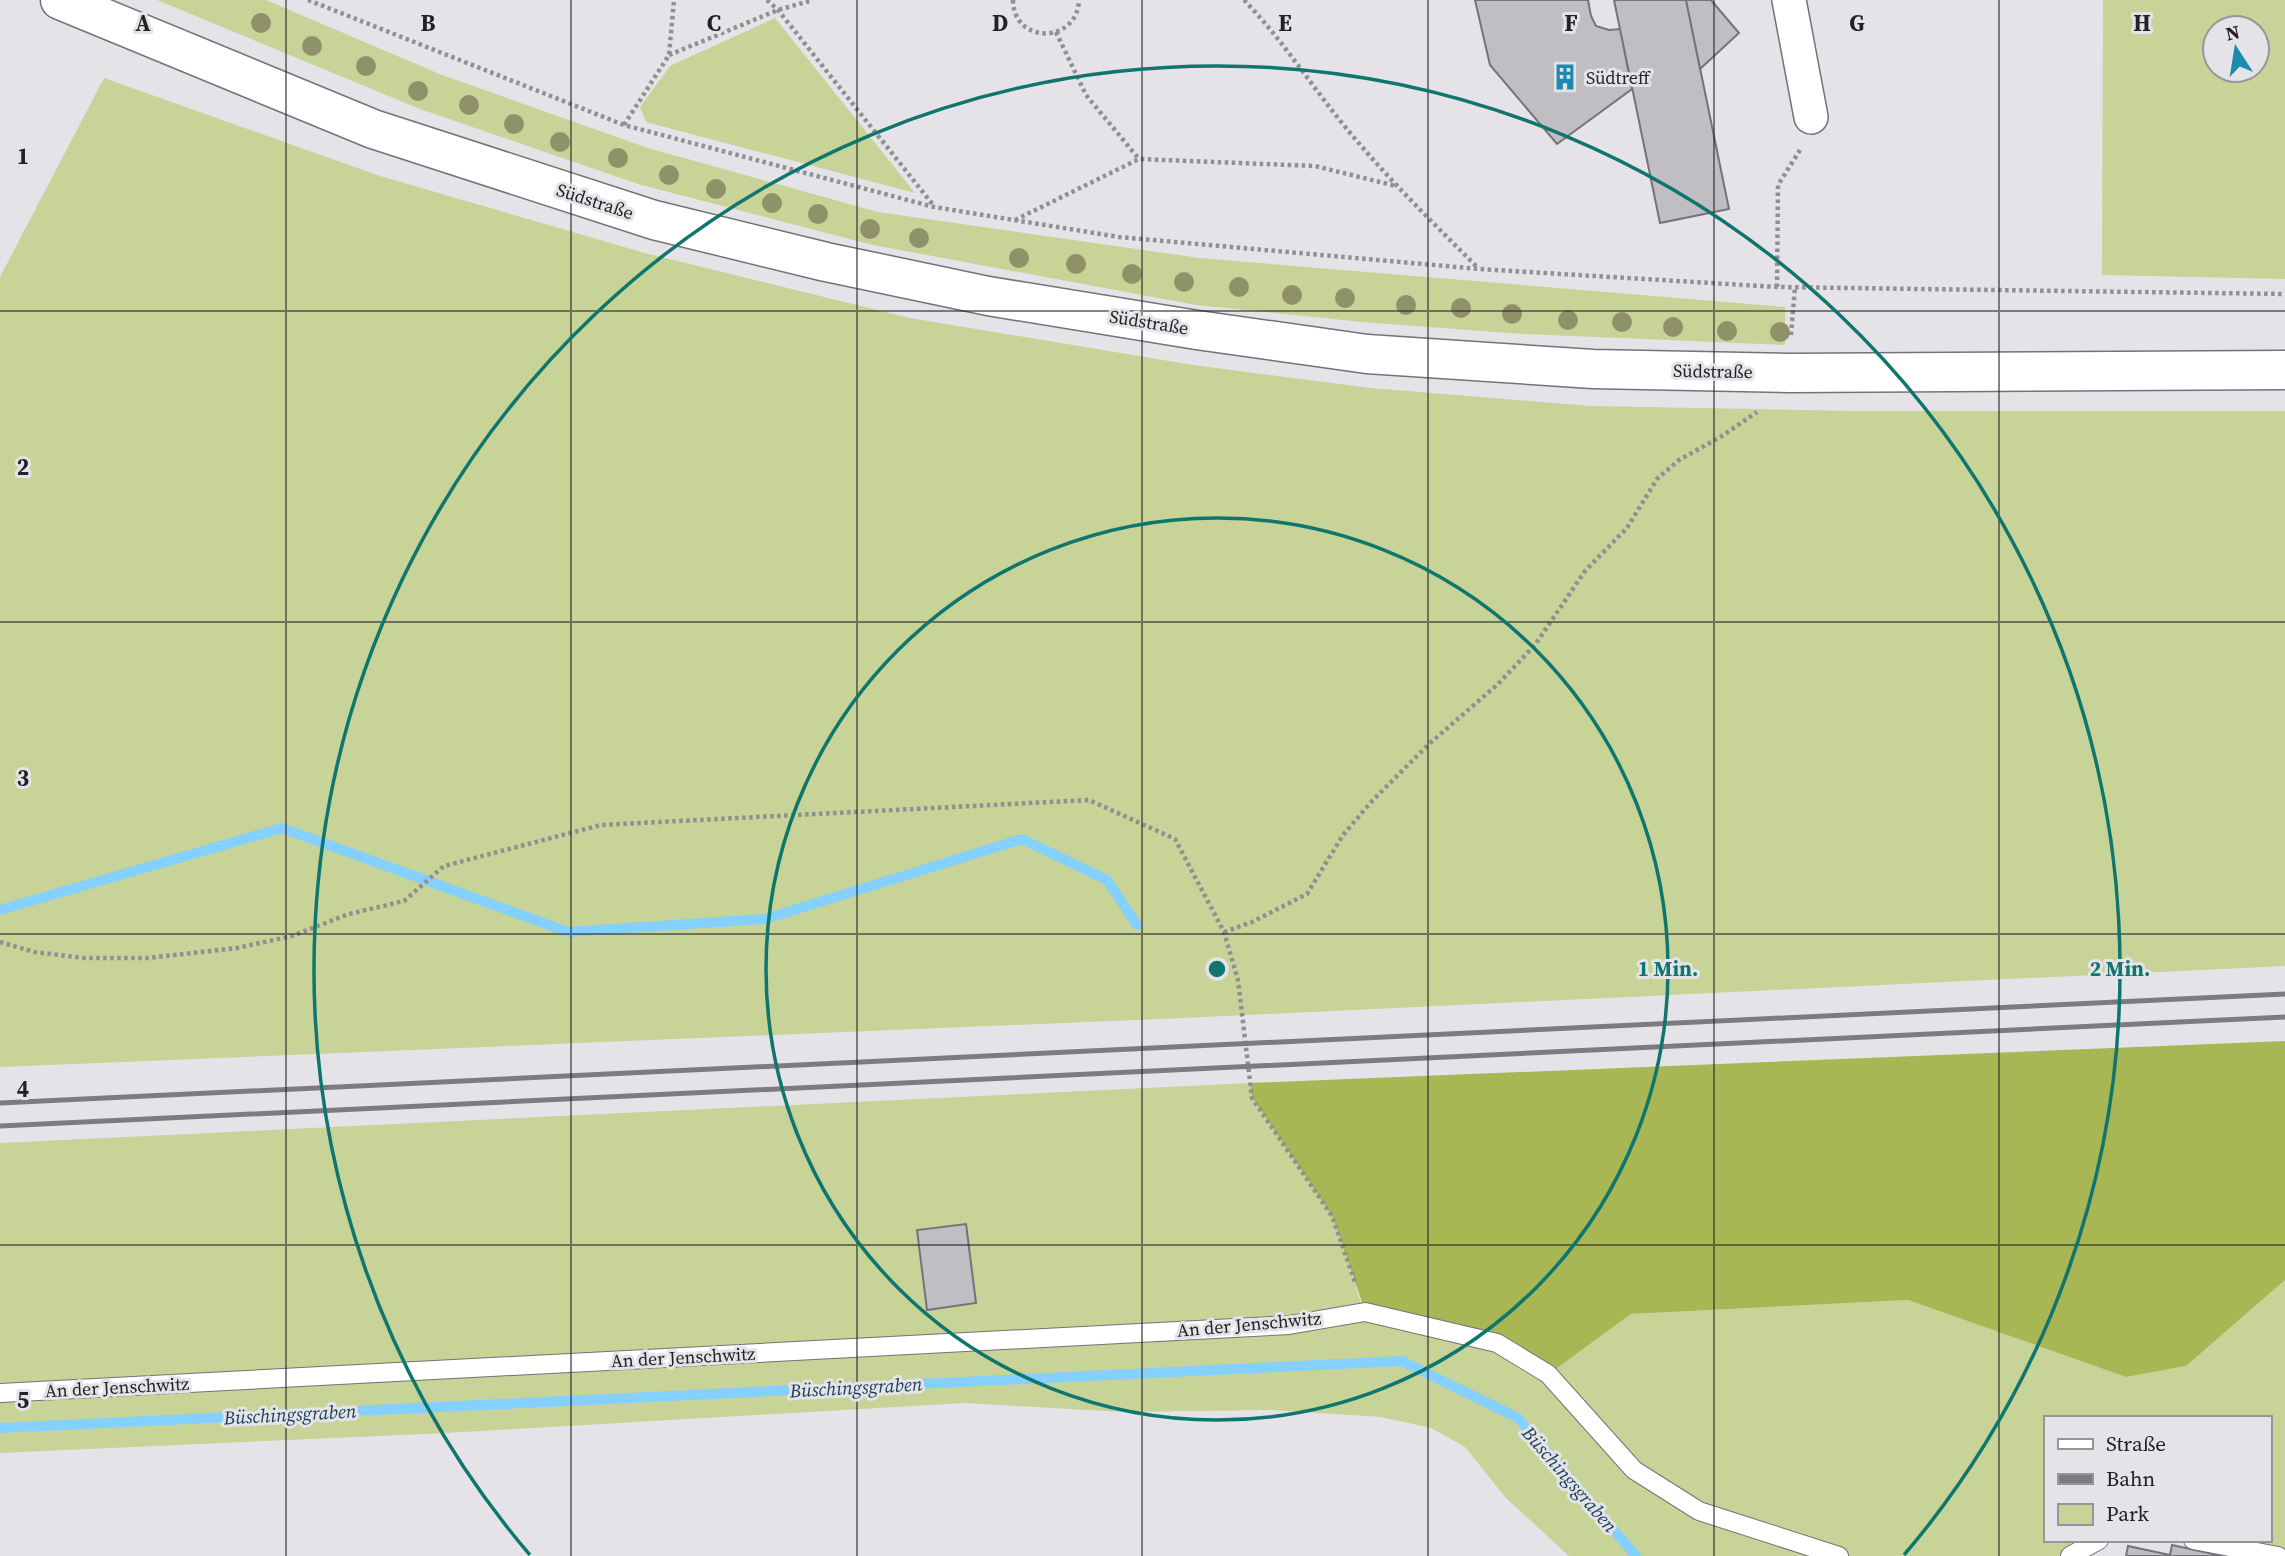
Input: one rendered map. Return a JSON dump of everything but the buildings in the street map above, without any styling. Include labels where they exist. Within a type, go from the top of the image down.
[{"type":"main road","name":"Südstraße","points":[[60,0],[373,129],[654,220],[839,265],[1001,298],[1367,354],[1594,369],[1790,373],[2285,370]]},
{"type":"street","points":[[1789,0],[1811,117]]},
{"type":"lane","name":"An der Jenschwitz","points":[[0,1393],[1289,1325],[1365,1312]]},
{"type":"lane","points":[[1365,1312],[1497,1343],[1548,1374],[1634,1470],[1699,1511],[1839,1556]]},
{"type":"lane","points":[[2070,1556],[2095,1542]]},
{"type":"lane","points":[[2204,1542],[2278,1556]]},
{"type":"path","points":[[308,0],[624,125],[934,207],[1119,237],[1479,269],[1777,287],[2285,293]]},
{"type":"path","points":[[624,125],[669,55],[674,0]]},
{"type":"path","points":[[767,0],[778,10],[934,207]]},
{"type":"path","points":[[669,55],[778,10],[813,0]]},
{"type":"path","points":[[1013,0],[1017,17],[1024,26],[1045,34],[1056,33],[1072,22],[1079,0]]},
{"type":"path","points":[[1244,0],[1396,186],[1479,269]]},
{"type":"path","points":[[1056,33],[1086,95],[1139,159]]},
{"type":"path","points":[[1777,287],[1778,185],[1807,139],[1811,117]]},
{"type":"path","points":[[1015,220],[1139,159],[1315,166],[1396,186]]},
{"type":"path","points":[[1224,932],[1252,922],[1307,894],[1343,835],[1372,801],[1429,744],[1497,685],[1535,645],[1586,571],[1626,528],[1657,479],[1679,460],[1722,436],[1763,408],[1790,373],[1796,287]]},
{"type":"path","points":[[0,942],[34,952],[122,959],[237,948],[292,936],[349,914],[404,901],[444,866],[601,825],[1090,800],[1175,839],[1224,932],[1238,979],[1252,1098],[1332,1216],[1365,1312]]},
{"type":"green space","points":[[157,0],[266,0],[442,75],[648,148],[878,212],[1199,258],[1785,307],[1785,345],[1522,334],[1362,322],[1196,305],[873,245],[638,184],[420,109]]},
{"type":"green space","points":[[2103,0],[2285,0],[2285,279],[2102,275]]},
{"type":"green space","points":[[775,18],[915,193],[646,122],[640,107],[670,66]]},
{"type":"green space","points":[[104,78],[380,176],[645,253],[910,318],[1193,365],[1371,388],[1591,406],[1852,411],[2285,411],[2285,966],[1183,1018],[0,1067],[0,277]]},
{"type":"green space","points":[[2285,1041],[2285,1280],[2186,1366],[2126,1377],[1908,1300],[1631,1314],[1549,1374],[1498,1343],[1365,1311],[1332,1216],[1252,1098],[1250,1083]]},
{"type":"green space","points":[[1250,1083],[1252,1099],[1332,1216],[1364,1312],[1497,1344],[1548,1375],[1633,1471],[1698,1512],[1837,1556],[1569,1556],[1506,1498],[1465,1447],[1431,1428],[1381,1417],[1272,1410],[1124,1412],[965,1403],[446,1433],[0,1453],[0,1143]]},
{"type":"green space","points":[[2285,1280],[2285,1556],[2208,1542],[2271,1542],[2271,1416],[2044,1416],[2044,1542],[2092,1542],[2067,1556],[1842,1556],[1700,1510],[1635,1469],[1549,1374],[1631,1314],[1908,1300],[2126,1377],[2186,1366]]},
{"type":"waterway","points":[[0,910],[282,828],[568,932],[765,919],[1022,839],[1107,880],[1137,925]]},
{"type":"waterway","name":"Büschingsgraben","points":[[0,1428],[1402,1361],[1518,1418],[1636,1556]]},
{"type":"railway","points":[[0,1103],[2285,994]]},
{"type":"railway","points":[[0,1126],[2285,1017]]},
{"type":"place","name":"Südtreff","points":[[1565,77]]}]
